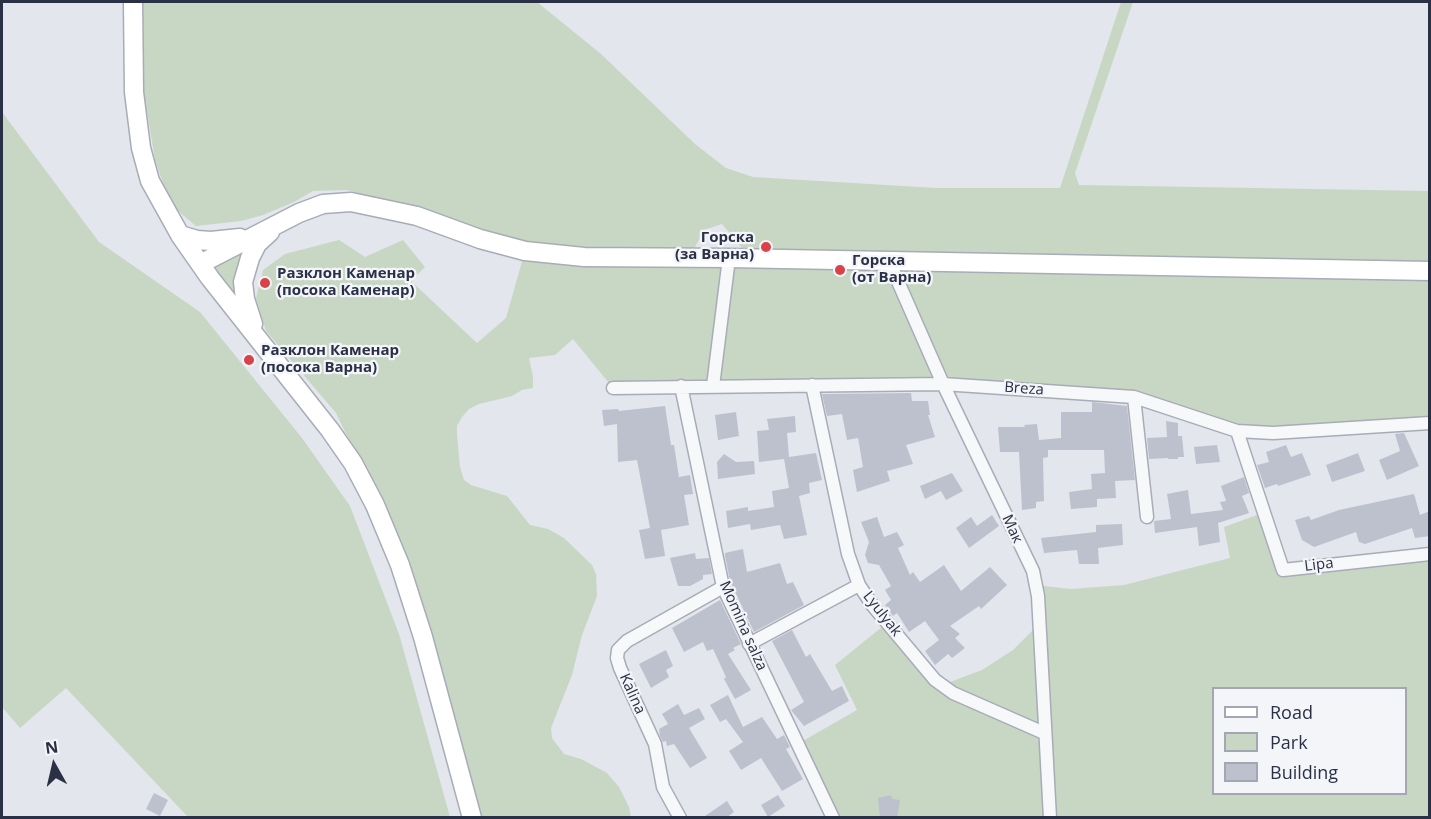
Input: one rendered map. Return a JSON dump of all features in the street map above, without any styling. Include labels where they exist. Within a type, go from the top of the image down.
[{"type":"street","points":[[133,2],[134,92],[141,148],[150,181],[180,235],[200,264],[330,430],[353,463],[375,506],[400,565],[420,627],[472,818]]},
{"type":"street","points":[[200,264],[298,213],[323,204],[351,202],[380,206],[417,216],[480,239],[535,252],[584,257],[1430,271]]},
{"type":"street","points":[[180,235],[197,240],[225,241],[276,225]]},
{"type":"street","points":[[256,334],[245,299],[243,282],[257,244],[276,225]]},
{"type":"street","points":[[713,386],[729,258]]},
{"type":"street","name":"Мак","points":[[889,261],[943,384],[1033,571],[1038,596],[1050,818]]},
{"type":"street","name":"Breza","points":[[613,387],[943,384],[1134,397],[1237,431],[1273,433],[1430,423]]},
{"type":"street","name":"Lyulyak","points":[[812,385],[848,554],[859,585],[873,606],[935,680],[953,693],[1044,733]]},
{"type":"street","name":"Momina salza","points":[[681,386],[723,587],[833,818]]},
{"type":"street","points":[[1134,397],[1147,517]]},
{"type":"street","name":"Lipa","points":[[1237,431],[1283,570],[1430,554]]},
{"type":"street","points":[[749,644],[859,585]]},
{"type":"street","name":"Kalina","points":[[680,818],[663,788],[655,744],[620,668],[617,658],[618,650],[627,641],[723,587]]},
{"type":"green space","points":[[142,2],[537,2],[601,54],[695,144],[726,168],[753,177],[936,188],[1060,188],[1121,2],[1133,2],[1075,173],[1079,185],[1429,191],[1429,264],[743,249],[722,224],[704,230],[693,251],[627,251],[514,243],[406,206],[347,190],[313,191],[263,215],[241,221],[196,226],[178,211],[166,192],[155,160],[139,62]]},
{"type":"green space","points":[[2,112],[99,242],[200,312],[302,438],[350,506],[399,634],[450,817],[188,817],[66,688],[20,728],[2,707]]},
{"type":"green space","points":[[239,238],[250,258],[256,334],[210,278],[197,240]]},
{"type":"green space","points":[[339,240],[365,257],[403,240],[425,267],[411,281],[477,343],[506,318],[525,251],[1429,271],[1429,421],[1237,431],[1124,396],[943,384],[613,388],[573,339],[555,355],[529,358],[533,388],[469,409],[457,426],[460,467],[464,480],[471,485],[507,496],[530,525],[548,529],[564,538],[592,565],[596,574],[597,596],[582,635],[572,675],[551,728],[552,738],[564,754],[581,759],[607,773],[619,787],[629,807],[631,817],[481,817],[410,566],[336,413],[266,331],[256,298],[263,270],[285,254]]},
{"type":"green space","points":[[1260,514],[1279,568],[1429,558],[1429,817],[839,817],[801,742],[857,710],[835,665],[882,627],[932,684],[950,682],[982,670],[1013,650],[1043,620],[1043,586],[1071,589],[1124,585],[1230,558],[1224,527]]},
{"type":"building","points":[[911,393],[912,401],[928,401],[930,415],[928,415],[935,437],[906,445],[913,464],[887,471],[890,481],[857,492],[853,470],[863,467],[858,438],[847,440],[842,414],[827,416],[822,394]]},
{"type":"building","points":[[1092,402],[1127,406],[1135,480],[1115,481],[1116,498],[1097,499],[1097,507],[1071,509],[1069,492],[1092,489],[1091,474],[1105,473],[1104,450],[1048,450],[1048,457],[1043,458],[1044,501],[1036,502],[1036,508],[1022,510],[1019,452],[1000,452],[998,427],[1025,427],[1024,425],[1037,424],[1039,440],[1061,438],[1061,412],[1092,412]]},
{"type":"building","points":[[665,406],[679,477],[690,475],[693,494],[684,495],[689,525],[661,530],[665,556],[645,559],[639,530],[650,528],[637,460],[618,462],[617,424],[604,426],[602,410],[618,409],[619,411]]},
{"type":"building","points":[[736,412],[739,436],[718,440],[715,415]]},
{"type":"building","points":[[795,416],[796,432],[787,433],[789,457],[816,453],[822,480],[809,483],[810,493],[799,496],[807,535],[784,539],[780,525],[751,530],[750,524],[728,528],[726,511],[748,507],[748,511],[774,507],[772,491],[789,488],[784,459],[759,462],[757,431],[769,430],[767,419]]},
{"type":"building","points":[[1166,421],[1178,423],[1178,436],[1182,436],[1184,457],[1149,459],[1147,438],[1167,437]]},
{"type":"building","points":[[1404,433],[1419,466],[1387,480],[1379,460],[1400,451],[1395,434]]},
{"type":"building","points":[[1217,445],[1220,462],[1196,464],[1194,447]]},
{"type":"building","points":[[1286,445],[1291,457],[1302,453],[1311,475],[1265,488],[1257,465],[1269,462],[1266,452]]},
{"type":"building","points":[[1358,453],[1365,471],[1332,482],[1326,465]]},
{"type":"building","points":[[724,454],[736,462],[754,461],[755,474],[718,479],[717,462]]},
{"type":"building","points":[[952,473],[963,491],[946,500],[941,491],[925,499],[920,486]]},
{"type":"building","points":[[1244,477],[1249,493],[1242,496],[1249,513],[1218,523],[1220,542],[1199,546],[1197,527],[1155,533],[1154,521],[1171,519],[1167,494],[1188,490],[1191,514],[1223,510],[1220,502],[1226,501],[1221,486]]},
{"type":"building","points":[[1414,494],[1420,515],[1430,511],[1430,536],[1415,538],[1412,528],[1365,544],[1359,542],[1356,532],[1314,547],[1302,540],[1295,520],[1309,516],[1311,520],[1339,510]]},
{"type":"building","points":[[992,515],[999,526],[969,548],[956,528],[971,517],[977,526]]},
{"type":"building","points":[[877,517],[884,537],[897,532],[904,545],[898,548],[910,575],[913,572],[920,582],[944,565],[961,591],[990,567],[1007,585],[981,609],[979,606],[950,626],[960,634],[955,638],[965,648],[952,658],[948,654],[935,665],[925,651],[939,640],[925,621],[909,632],[897,613],[893,616],[885,605],[891,600],[885,590],[891,586],[879,565],[868,563],[865,555],[869,542],[861,522]]},
{"type":"building","points":[[1122,524],[1123,545],[1098,548],[1099,564],[1079,564],[1077,550],[1044,553],[1041,538],[1096,532],[1096,525]]},
{"type":"building","points":[[743,549],[747,572],[780,563],[787,584],[793,582],[804,605],[754,632],[730,581],[725,556],[725,553]]},
{"type":"building","points":[[695,553],[696,559],[709,558],[712,574],[703,575],[703,579],[690,586],[678,586],[670,558]]},
{"type":"building","points":[[720,600],[741,644],[728,654],[751,690],[735,699],[724,679],[726,677],[713,649],[707,651],[703,642],[684,652],[672,628]]},
{"type":"building","points":[[792,630],[806,657],[810,654],[832,691],[842,686],[849,701],[804,726],[791,710],[804,702],[772,641]]},
{"type":"building","points":[[666,650],[673,666],[666,670],[669,677],[651,688],[639,664]]},
{"type":"building","points":[[728,695],[743,727],[762,717],[777,739],[784,735],[790,747],[786,749],[803,779],[782,791],[761,758],[741,770],[729,751],[743,742],[726,719],[720,722],[710,705]]},
{"type":"building","points":[[678,704],[684,715],[699,708],[705,719],[689,728],[707,758],[690,768],[674,744],[667,746],[666,741],[663,742],[660,736],[659,729],[668,724],[662,714]]},
{"type":"building","points":[[154,793],[168,800],[160,816],[146,809]]},
{"type":"building","points":[[778,795],[785,806],[768,817],[761,805]]},
{"type":"building","points":[[891,795],[892,799],[900,800],[897,818],[880,818],[878,798]]},
{"type":"building","points":[[727,801],[734,812],[726,818],[702,818]]},
{"type":"place","name":"Горска (за Варна)","points":[[766,247]]},
{"type":"place","name":"Горска (от Варна)","points":[[840,270]]},
{"type":"place","name":"Разклон Каменар (посока Каменар)","points":[[265,283]]},
{"type":"place","name":"Разклон Каменар (посока Варна)","points":[[249,360]]}]
